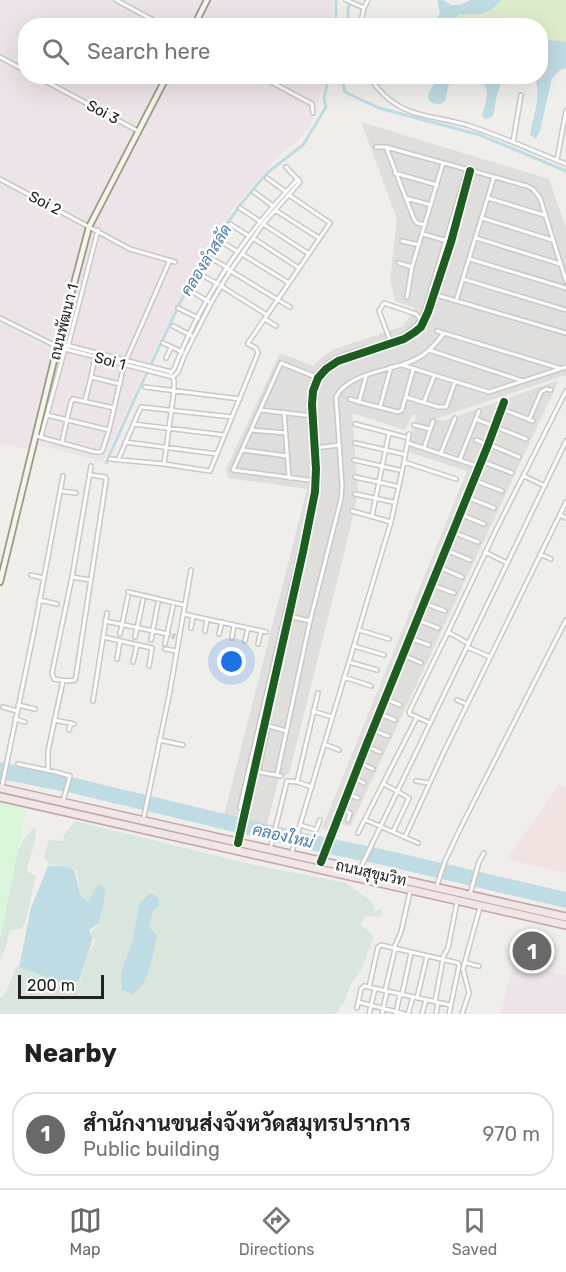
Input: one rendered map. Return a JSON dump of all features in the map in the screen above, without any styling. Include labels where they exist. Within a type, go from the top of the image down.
[{"type":"highway","name":"ถนนสุขุมวิท","points":[[1,786],[64,799],[143,822],[410,890],[566,925]]},
{"type":"highway","name":"ถนนสุขุมวิท","points":[[0,797],[239,840],[437,884],[566,917]]},
{"type":"main road","points":[[198,18],[207,0]]},
{"type":"main road","name":"ถนนพัฒนา 1","points":[[0,582],[89,226],[163,84]]},
{"type":"street","points":[[116,0],[149,18]]},
{"type":"street","points":[[346,0],[364,8]]},
{"type":"street","points":[[362,18],[368,0]]},
{"type":"street","points":[[0,57],[18,67]]},
{"type":"street","name":"Soi 3","points":[[51,84],[138,132]]},
{"type":"street","points":[[275,84],[312,104],[313,113]]},
{"type":"street","points":[[374,84],[389,100],[401,107],[471,126],[566,164]]},
{"type":"street","points":[[513,142],[521,95]]},
{"type":"street","points":[[557,160],[566,111]]},
{"type":"street","points":[[376,147],[386,147],[533,189],[545,215],[566,281]]},
{"type":"street","points":[[386,147],[415,221],[425,225]]},
{"type":"street","points":[[407,297],[412,267],[442,163]]},
{"type":"street","points":[[164,464],[174,390],[171,375],[229,269],[250,237],[298,179],[286,167]]},
{"type":"street","points":[[373,348],[414,330],[421,320],[433,294],[446,241],[468,171]]},
{"type":"street","points":[[240,808],[261,731],[316,482],[313,391],[316,378],[338,361],[404,339],[424,323],[451,242],[468,171]]},
{"type":"street","points":[[395,173],[436,185]]},
{"type":"street","points":[[456,300],[494,177]]},
{"type":"street","points":[[110,459],[210,471],[258,353],[256,348],[248,343],[329,224],[328,221],[267,178]]},
{"type":"street","name":"Soi 2","points":[[0,179],[139,252],[175,262]]},
{"type":"street","points":[[254,192],[319,238]]},
{"type":"street","points":[[406,198],[431,205]]},
{"type":"street","points":[[488,198],[545,215]]},
{"type":"street","points":[[240,208],[309,253]]},
{"type":"street","points":[[482,218],[553,240]]},
{"type":"street","points":[[230,224],[299,268]]},
{"type":"street","points":[[98,230],[47,415],[38,436],[101,452],[109,430],[125,363],[170,260]]},
{"type":"street","points":[[423,234],[451,242]]},
{"type":"street","points":[[476,238],[561,264]]},
{"type":"street","points":[[219,240],[288,283]]},
{"type":"street","points":[[402,241],[419,245]]},
{"type":"street","points":[[209,257],[290,307]]},
{"type":"street","points":[[470,259],[566,288]]},
{"type":"street","points":[[399,263],[412,267]]},
{"type":"street","points":[[200,274],[276,326]]},
{"type":"street","points":[[463,279],[566,310]]},
{"type":"street","points":[[188,289],[209,302]]},
{"type":"street","points":[[433,294],[566,333]]},
{"type":"street","points":[[171,375],[178,372],[198,318],[209,302]]},
{"type":"street","points":[[390,340],[380,313],[384,303],[416,314],[421,320]]},
{"type":"street","points":[[178,308],[198,318]]},
{"type":"street","points":[[0,318],[50,344],[125,363]]},
{"type":"street","points":[[173,326],[192,336]]},
{"type":"street","points":[[437,331],[560,369]]},
{"type":"street","points":[[256,771],[279,776],[286,731],[310,621],[341,499],[336,397],[345,384],[413,361],[429,350],[444,333]]},
{"type":"street","points":[[163,343],[182,352]]},
{"type":"street","name":"Soi 1","points":[[66,348],[171,375]]},
{"type":"street","points":[[166,358],[171,348]]},
{"type":"street","points":[[429,350],[524,381]]},
{"type":"street","points":[[85,401],[95,357]]},
{"type":"street","points":[[316,378],[281,363],[233,471],[316,482]]},
{"type":"street","points":[[401,365],[489,392],[566,367]]},
{"type":"street","points":[[380,407],[391,367]]},
{"type":"street","points":[[350,399],[399,412],[402,410],[413,370]]},
{"type":"street","points":[[359,402],[366,376]]},
{"type":"street","points":[[424,403],[434,376]]},
{"type":"street","points":[[91,377],[120,384]]},
{"type":"street","points":[[405,397],[438,407],[446,407],[455,382]]},
{"type":"street","points":[[146,387],[240,399]]},
{"type":"street","points":[[502,408],[531,421],[541,392],[546,389],[551,390]]},
{"type":"street","points":[[430,723],[409,712],[485,552],[566,391]]},
{"type":"street","points":[[62,442],[73,399],[114,408]]},
{"type":"street","points":[[323,858],[504,402]]},
{"type":"street","points":[[118,460],[141,407],[232,417]]},
{"type":"street","points":[[260,410],[313,416]]},
{"type":"street","points":[[460,459],[479,411]]},
{"type":"street","points":[[284,412],[289,478]]},
{"type":"street","points":[[47,415],[109,430]]},
{"type":"street","points":[[441,453],[455,418]]},
{"type":"street","points":[[476,419],[526,439]]},
{"type":"street","points":[[424,448],[433,422]]},
{"type":"street","points":[[133,424],[224,435]]},
{"type":"street","points":[[355,424],[405,437]]},
{"type":"street","points":[[414,425],[429,429]]},
{"type":"street","points":[[252,430],[286,433]]},
{"type":"street","points":[[372,516],[388,433]]},
{"type":"street","points":[[292,852],[390,522],[409,434]]},
{"type":"street","points":[[476,440],[519,457]]},
{"type":"street","points":[[361,867],[566,441]]},
{"type":"street","points":[[125,442],[217,454]]},
{"type":"street","points":[[355,442],[403,454]]},
{"type":"street","points":[[408,443],[480,466]]},
{"type":"street","points":[[316,448],[339,445]]},
{"type":"street","points":[[242,450],[287,456]]},
{"type":"street","points":[[354,460],[399,470]]},
{"type":"street","points":[[481,461],[512,473]]},
{"type":"street","points":[[404,462],[456,479]]},
{"type":"street","points":[[90,475],[106,479],[76,676],[75,680],[63,681],[54,679],[52,673],[72,577],[91,466]]},
{"type":"street","points":[[1,786],[63,476]]},
{"type":"street","points":[[524,476],[544,486]]},
{"type":"street","points":[[355,477],[396,486]]},
{"type":"street","points":[[474,480],[502,491]]},
{"type":"street","points":[[60,491],[76,494]]},
{"type":"street","points":[[355,494],[393,502]]},
{"type":"street","points":[[467,497],[494,508]]},
{"type":"street","points":[[405,837],[566,502]]},
{"type":"street","points":[[352,511],[390,522]]},
{"type":"street","points":[[460,514],[484,524]]},
{"type":"street","points":[[560,515],[566,518]]},
{"type":"street","points":[[453,532],[478,542]]},
{"type":"street","points":[[304,534],[304,541]]},
{"type":"street","points":[[446,550],[470,560]]},
{"type":"street","points":[[485,552],[507,562]]},
{"type":"street","points":[[540,554],[551,559]]},
{"type":"street","points":[[439,567],[462,577]]},
{"type":"street","points":[[143,822],[191,570]]},
{"type":"street","points":[[31,575],[44,578]]},
{"type":"street","points":[[72,577],[90,580]]},
{"type":"street","points":[[432,585],[454,593]]},
{"type":"street","points":[[120,634],[128,594],[185,605]]},
{"type":"street","points":[[279,649],[290,616],[292,595]]},
{"type":"street","points":[[39,600],[57,604]]},
{"type":"street","points":[[135,638],[143,600]]},
{"type":"street","points":[[151,640],[158,603]]},
{"type":"street","points":[[424,603],[445,611]]},
{"type":"street","points":[[165,644],[173,606]]},
{"type":"street","points":[[93,701],[106,613]]},
{"type":"street","points":[[183,614],[266,632]]},
{"type":"street","points":[[191,628],[193,616]]},
{"type":"street","points":[[290,616],[310,621]]},
{"type":"street","points":[[205,631],[207,619]]},
{"type":"street","points":[[418,620],[438,628]]},
{"type":"street","points":[[437,884],[445,861],[566,620]]},
{"type":"street","points":[[105,621],[167,635]]},
{"type":"street","points":[[219,634],[222,622]]},
{"type":"street","points":[[232,638],[234,625]]},
{"type":"street","points":[[245,641],[248,628]]},
{"type":"street","points":[[359,630],[389,639]]},
{"type":"street","points":[[258,644],[261,631]]},
{"type":"street","points":[[448,632],[490,657]]},
{"type":"street","points":[[103,637],[152,648],[149,666]]},
{"type":"street","points":[[410,638],[429,645]]},
{"type":"street","points":[[117,659],[120,641]]},
{"type":"street","points":[[133,662],[137,645]]},
{"type":"street","points":[[354,646],[384,656]]},
{"type":"street","points":[[165,649],[177,651]]},
{"type":"street","points":[[403,655],[421,663]]},
{"type":"street","points":[[349,662],[377,670]]},
{"type":"street","points":[[344,677],[371,686]]},
{"type":"street","points":[[48,770],[48,751],[63,681]]},
{"type":"street","points":[[297,782],[318,693]]},
{"type":"street","points":[[386,699],[400,705]]},
{"type":"street","points":[[239,840],[266,725],[268,700]]},
{"type":"street","points":[[457,700],[467,704]]},
{"type":"street","points":[[18,705],[35,708]]},
{"type":"street","points":[[3,707],[16,711]]},
{"type":"street","points":[[313,711],[332,717]]},
{"type":"street","points":[[380,714],[395,720]]},
{"type":"street","points":[[358,833],[417,717]]},
{"type":"street","points":[[15,719],[25,722]]},
{"type":"street","points":[[54,720],[72,723],[69,730]]},
{"type":"street","points":[[266,725],[286,731]]},
{"type":"street","points":[[256,771],[261,731],[266,725]]},
{"type":"street","points":[[373,730],[388,736]]},
{"type":"street","points":[[159,740],[183,745]]},
{"type":"street","points":[[324,744],[339,750]]},
{"type":"street","points":[[366,746],[380,752]]},
{"type":"street","points":[[360,763],[373,769]]},
{"type":"street","points":[[18,764],[70,776],[64,799]]},
{"type":"street","points":[[354,778],[364,783]]},
{"type":"street","points":[[270,847],[287,781],[312,786]]},
{"type":"street","points":[[416,781],[429,783]]},
{"type":"street","points":[[384,784],[409,798],[393,832]]},
{"type":"street","points":[[244,790],[250,791]]},
{"type":"street","points":[[347,794],[358,798]]},
{"type":"street","points":[[341,809],[350,813],[348,820]]},
{"type":"street","points":[[300,828],[316,830],[320,820]]},
{"type":"street","points":[[366,820],[418,843]]},
{"type":"street","points":[[470,893],[481,856],[484,853]]},
{"type":"street","points":[[382,1014],[394,948],[401,932],[410,890]]},
{"type":"street","points":[[436,1014],[443,959],[448,948],[458,900]]},
{"type":"street","points":[[462,1014],[469,993],[463,969],[480,906]]},
{"type":"street","points":[[369,987],[379,946],[459,964],[449,1014]]},
{"type":"street","points":[[396,1013],[412,952]]},
{"type":"street","points":[[358,1002],[407,1014],[415,998],[427,955]]},
{"type":"street","points":[[465,963],[479,966]]},
{"type":"street","points":[[357,1008],[362,987],[450,1005]]},
{"type":"street","points":[[369,1014],[375,989]]},
{"type":"street","points":[[422,1014],[426,1000]]},
{"type":"shaded area","points":[[0,0],[333,0],[332,18],[18,18],[18,84],[323,84],[316,113],[309,127],[299,140],[278,157],[234,207],[196,268],[148,363],[103,462],[36,444],[34,450],[0,444]]},
{"type":"shaded area","points":[[361,122],[549,179],[566,228],[566,375],[435,419],[443,421],[559,380],[350,827],[338,822],[326,853],[321,851],[329,832],[322,828],[467,471],[408,452],[416,415],[419,415],[413,414],[405,430],[352,413],[358,490],[289,774],[279,778],[267,824],[224,815],[307,489],[228,478],[226,469],[280,353],[313,366],[332,350],[403,326],[415,308],[395,301],[390,280],[397,219]]},
{"type":"shaded area","points":[[559,784],[566,787],[566,873],[507,859]]},
{"type":"shaded area","points":[[75,821],[250,864],[346,883],[371,901],[375,910],[382,910],[381,917],[365,916],[361,925],[374,937],[362,968],[350,986],[344,1003],[335,1014],[0,1014],[0,997],[7,989],[17,966],[47,975],[80,981],[95,941],[91,933],[99,923],[104,903],[88,903],[81,896],[77,871],[65,866],[49,864],[44,857],[49,840],[63,841],[64,835]]},
{"type":"shaded area","points":[[35,826],[35,839],[27,871],[36,876],[26,919],[22,929],[10,930],[0,959],[0,874],[7,848],[20,848]]},
{"type":"shaded area","points":[[514,963],[566,975],[566,1014],[500,1014]]},
{"type":"green space","points":[[502,0],[566,0],[566,42],[548,40],[548,18],[455,18],[460,14],[480,14],[490,11]]},
{"type":"green space","points":[[0,800],[27,807],[0,939]]},
{"type":"water","points":[[437,0],[443,0],[451,5],[460,5],[470,0],[502,0],[490,11],[480,14],[460,14],[455,18],[437,18],[440,13]]},
{"type":"water","points":[[548,40],[566,42],[566,68],[560,70],[552,78],[540,131],[536,139],[530,135],[536,84],[548,84]]},
{"type":"water","points":[[434,84],[449,84],[445,101],[441,104],[429,101],[428,94]]},
{"type":"water","points":[[484,84],[501,84],[493,116],[485,119],[482,115],[487,91]]},
{"type":"water","name":"คลองใหม่","points":[[0,762],[566,892],[566,908],[72,793],[0,779]]},
{"type":"water","points":[[48,866],[65,866],[74,870],[81,896],[88,902],[98,884],[105,888],[99,923],[89,930],[93,938],[79,981],[60,982],[19,967],[31,908]]},
{"type":"water","points":[[152,893],[159,899],[159,906],[153,910],[149,927],[157,936],[147,976],[133,994],[122,990],[121,973],[133,940],[139,905]]},
{"type":"waterway","name":"คลองลำสลัด","points":[[336,0],[336,18]]},
{"type":"waterway","points":[[348,18],[348,8],[352,0]]},
{"type":"waterway","name":"คลองลำสลัด","points":[[106,463],[187,288],[241,204],[267,173],[303,145],[326,107],[324,98],[327,84]]},
{"type":"waterway","points":[[343,84],[345,92],[379,108],[480,135],[566,171]]},
{"type":"tunnel","points":[[168,634],[179,636]]},
{"type":"tunnel","points":[[167,636],[179,639]]},
{"type":"cycle path","points":[[238,843],[315,492],[313,391],[318,378],[338,361],[404,339],[421,327],[451,242],[470,171]]},
{"type":"cycle path","points":[[321,862],[504,402]]},
{"type":"place","name":"สำนักงานขนส่งจังหวัดสมุทรปราการ","points":[[532,951]]}]
